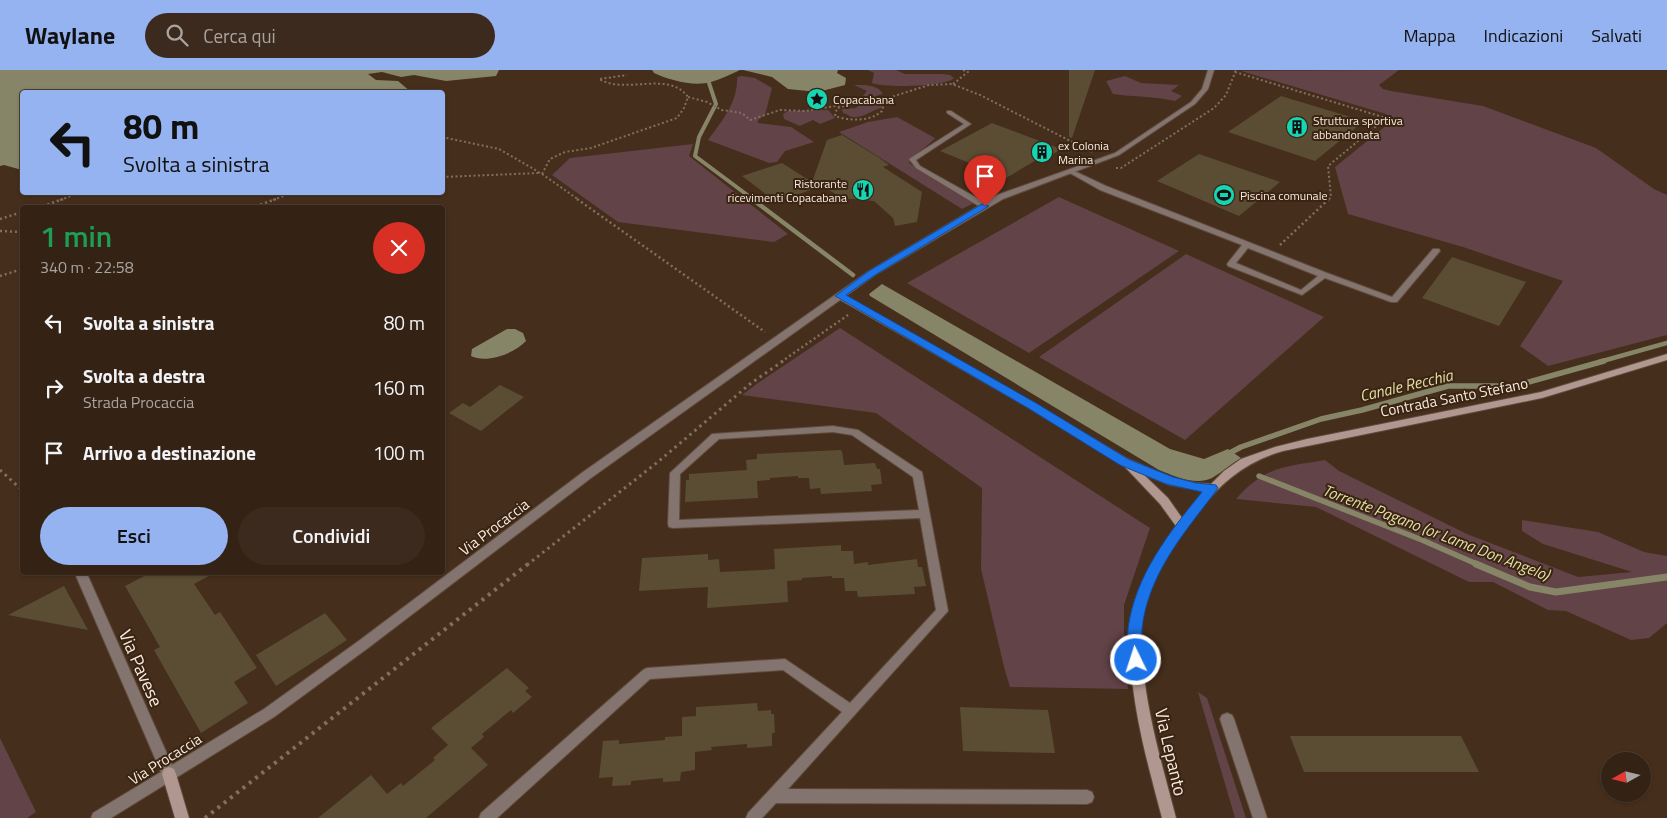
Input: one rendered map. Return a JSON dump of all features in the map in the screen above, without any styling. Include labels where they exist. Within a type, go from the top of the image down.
[{"type":"street","name":"Via Procaccia","points":[[98,818],[268,713],[364,644],[587,475],[872,273],[1000,196],[1106,159],[1194,103],[1205,89],[1211,70]]},
{"type":"street","points":[[950,112],[968,124],[912,159],[918,168],[985,206]]},
{"type":"street","points":[[1070,172],[1103,188],[1270,254],[1394,300],[1436,251]]},
{"type":"street","points":[[1247,244],[1231,264],[1302,293],[1324,274]]},
{"type":"street","points":[[840,296],[1032,406],[1124,462],[1170,481],[1196,487],[1216,484]]},
{"type":"street","name":"Contrada Santo Stefano","points":[[1216,484],[1246,462],[1272,451],[1307,442],[1542,395],[1667,357]]},
{"type":"street","points":[[753,818],[942,611],[918,475],[855,432],[833,429],[716,436],[675,473],[673,524],[924,514]]},
{"type":"street","points":[[1124,462],[1146,482],[1182,526]]},
{"type":"street","name":"Via Lepanto","points":[[1169,818],[1138,690],[1135,630],[1145,585],[1171,540],[1216,484]]},
{"type":"street","name":"Via Pavese","points":[[82,576],[169,774]]},
{"type":"street","points":[[486,818],[647,674],[786,664],[851,711]]},
{"type":"street","points":[[1227,719],[1260,818]]},
{"type":"street","points":[[169,774],[182,818]]},
{"type":"street","points":[[774,796],[1087,797]]},
{"type":"path","points":[[952,84],[966,75],[968,72],[963,70]]},
{"type":"path","points":[[1235,72],[1386,118],[1328,166],[1332,197],[1270,254]]},
{"type":"path","points":[[627,75],[599,80],[604,84],[614,85],[643,83],[673,84],[682,88],[688,97],[708,102],[722,110],[742,114],[750,120],[780,110],[805,111],[843,105],[838,108],[835,116],[838,118],[866,118],[876,116],[882,112],[885,106],[885,99],[929,85],[946,82],[980,95],[1106,159]]},
{"type":"path","points":[[542,174],[550,159],[565,152],[591,148],[619,140],[677,118],[684,108],[688,97]]},
{"type":"path","points":[[445,138],[499,149],[542,174],[776,340]]},
{"type":"path","points":[[445,177],[529,172],[542,174]]},
{"type":"path","points":[[46,205],[74,195]]},
{"type":"path","points":[[259,205],[286,195]]},
{"type":"path","points":[[0,219],[20,213]]},
{"type":"path","points":[[0,231],[20,232]]},
{"type":"path","points":[[0,276],[20,270]]},
{"type":"path","points":[[205,818],[659,461],[750,384],[848,316]]},
{"type":"path","points":[[0,470],[20,488]]},
{"type":"shaded area","points":[[0,70],[499,70],[496,76],[446,81],[414,75],[401,77],[382,72],[368,74],[376,80],[398,81],[409,90],[20,90],[20,169],[4,165],[0,166]]},
{"type":"shaded area","points":[[652,70],[740,70],[711,82],[697,84],[667,78],[654,73]]},
{"type":"shaded area","points":[[743,70],[838,70],[837,73],[846,78],[845,85],[818,92],[788,89],[772,77]]},
{"type":"shaded area","points":[[868,70],[896,70],[905,74],[942,74],[950,75],[954,78],[927,85],[889,86],[872,83],[874,73]]},
{"type":"shaded area","points":[[1399,70],[1379,85],[1383,89],[1391,91],[1483,106],[1596,148],[1654,189],[1667,195],[1667,335],[1548,366],[1520,346],[1563,281],[1463,247],[1348,214],[1335,167],[1392,121],[1392,118],[1386,114],[1241,71]]},
{"type":"shaded area","points":[[1125,76],[1141,83],[1179,85],[1171,91],[1182,96],[1175,101],[1113,94],[1106,81]]},
{"type":"shaded area","points":[[737,77],[755,78],[772,88],[765,115],[758,120],[758,123],[791,127],[814,142],[785,151],[777,162],[769,163],[708,140],[732,103],[737,86]]},
{"type":"shaded area","points":[[854,85],[877,88],[883,94],[876,96],[883,105],[881,108],[857,117],[851,117],[843,113],[842,109],[856,108],[867,104],[862,102],[862,97],[867,91]]},
{"type":"shaded area","points":[[828,110],[835,118],[820,124],[813,120],[800,126],[784,119],[783,114],[788,111]]},
{"type":"shaded area","points":[[897,117],[935,138],[914,156],[909,163],[974,203],[962,209],[839,132],[868,122]]},
{"type":"shaded area","points":[[693,144],[689,156],[788,234],[774,242],[618,222],[552,175],[570,158]]},
{"type":"shaded area","points":[[1059,197],[1179,251],[1029,353],[907,283]]},
{"type":"shaded area","points":[[1186,254],[1324,317],[1185,440],[1039,357]]},
{"type":"shaded area","points":[[882,284],[1170,449],[1204,459],[1228,449],[1241,458],[1206,480],[1192,481],[1159,470],[870,296],[869,294]]},
{"type":"shaded area","points":[[840,328],[1150,528],[1124,605],[1124,644],[1128,689],[1010,687],[981,569],[982,488],[876,413],[742,395]]},
{"type":"shaded area","points":[[507,329],[515,329],[523,333],[526,341],[515,350],[493,358],[485,359],[471,356],[472,349]]},
{"type":"shaded area","points":[[1325,460],[1339,471],[1467,534],[1578,577],[1632,572],[1543,544],[1522,531],[1522,520],[1598,532],[1644,552],[1667,556],[1667,623],[1649,638],[1631,640],[1566,611],[1548,610],[1493,582],[1469,582],[1316,507],[1236,499],[1246,488],[1266,474],[1286,467]]},
{"type":"shaded area","points":[[1198,692],[1207,698],[1246,818],[1235,818]]},
{"type":"shaded area","points":[[0,738],[36,812],[27,818],[0,818]]},
{"type":"building","points":[[1069,70],[1095,70],[1072,138],[1069,137]]},
{"type":"building","name":"Struttura sportiva abbandonata","points":[[1281,96],[1364,121],[1315,161],[1228,132]]},
{"type":"building","name":"ex Colonia Marina","points":[[992,123],[1061,149],[1042,161],[1038,159],[1006,178],[940,151]]},
{"type":"building","points":[[842,135],[878,157],[889,165],[883,167],[922,192],[917,222],[895,226],[893,218],[874,201],[842,198],[822,186],[776,202],[742,176],[782,163],[812,182],[827,140]]},
{"type":"building","name":"Piscina comunale","points":[[1199,154],[1280,182],[1239,216],[1157,181]]},
{"type":"building","points":[[1452,257],[1526,282],[1499,326],[1422,298]]},
{"type":"building","points":[[500,385],[524,397],[481,431],[449,413],[463,403],[470,407]]},
{"type":"building","points":[[842,451],[844,465],[875,463],[877,469],[880,469],[882,484],[871,485],[872,491],[821,494],[820,488],[810,489],[809,478],[798,478],[798,476],[770,478],[770,480],[757,481],[758,498],[685,502],[686,480],[689,480],[689,474],[747,470],[746,460],[757,459],[757,454]]},
{"type":"building","points":[[841,545],[841,551],[853,551],[854,564],[868,562],[868,565],[917,559],[918,567],[922,567],[926,586],[914,587],[915,594],[858,597],[857,591],[845,591],[844,578],[832,578],[832,576],[802,578],[802,580],[787,581],[788,602],[707,608],[708,587],[639,591],[642,558],[708,554],[708,560],[719,559],[720,572],[762,570],[775,569],[774,549]]},
{"type":"building","points":[[146,575],[210,575],[194,584],[215,615],[220,612],[257,668],[234,682],[248,703],[201,733],[154,650],[160,647],[125,586]]},
{"type":"building","points":[[64,586],[88,630],[8,615]]},
{"type":"building","points":[[325,613],[347,640],[276,686],[256,655]]},
{"type":"building","points":[[507,668],[529,688],[525,691],[532,697],[513,713],[511,710],[482,734],[484,737],[471,748],[488,765],[426,818],[318,818],[371,775],[387,794],[401,783],[403,786],[435,760],[433,758],[448,745],[431,728]]},
{"type":"building","points":[[757,703],[758,711],[771,710],[771,714],[774,714],[775,733],[772,733],[772,746],[747,748],[747,744],[711,747],[712,750],[695,752],[695,770],[681,772],[680,781],[663,782],[663,778],[631,781],[631,785],[612,786],[613,777],[599,778],[603,741],[619,740],[619,744],[665,740],[665,737],[682,736],[682,717],[696,716],[696,707]]},
{"type":"building","points":[[960,707],[1048,710],[1055,753],[963,751]]},
{"type":"building","points":[[1290,736],[1461,736],[1479,772],[1304,772]]},
{"type":"waterway","points":[[709,83],[716,104],[699,137],[695,156],[754,200]]},
{"type":"waterway","points":[[752,199],[853,275]]},
{"type":"waterway","name":"Canale Recchia","points":[[1599,362],[1667,343]]},
{"type":"waterway","name":"Canale Recchia","points":[[1226,455],[1241,447],[1321,419],[1362,410],[1448,386],[1515,386],[1604,361]]},
{"type":"waterway","name":"Torrente Pagano (or Lama Don Angelo)","points":[[1259,476],[1422,540],[1479,565]]},
{"type":"waterway","name":"Torrente Pagano (or Lama Don Angelo)","points":[[1476,564],[1530,587],[1556,592],[1667,577]]},
{"type":"place","name":"Copacabana","points":[[817,99]]},
{"type":"place","name":"Struttura sportiva abbandonata","points":[[1297,127]]},
{"type":"place","name":"ex Colonia Marina","points":[[1042,152]]},
{"type":"place","name":"Ristorante ricevimenti Copacabana","points":[[863,190]]},
{"type":"place","name":"Piscina comunale","points":[[1224,195]]},
{"type":"route","points":[[985,206],[872,273],[840,296],[1032,406],[1124,462],[1170,481],[1196,487],[1212,488],[1171,540],[1145,585],[1135,630],[1136,660]]}]
